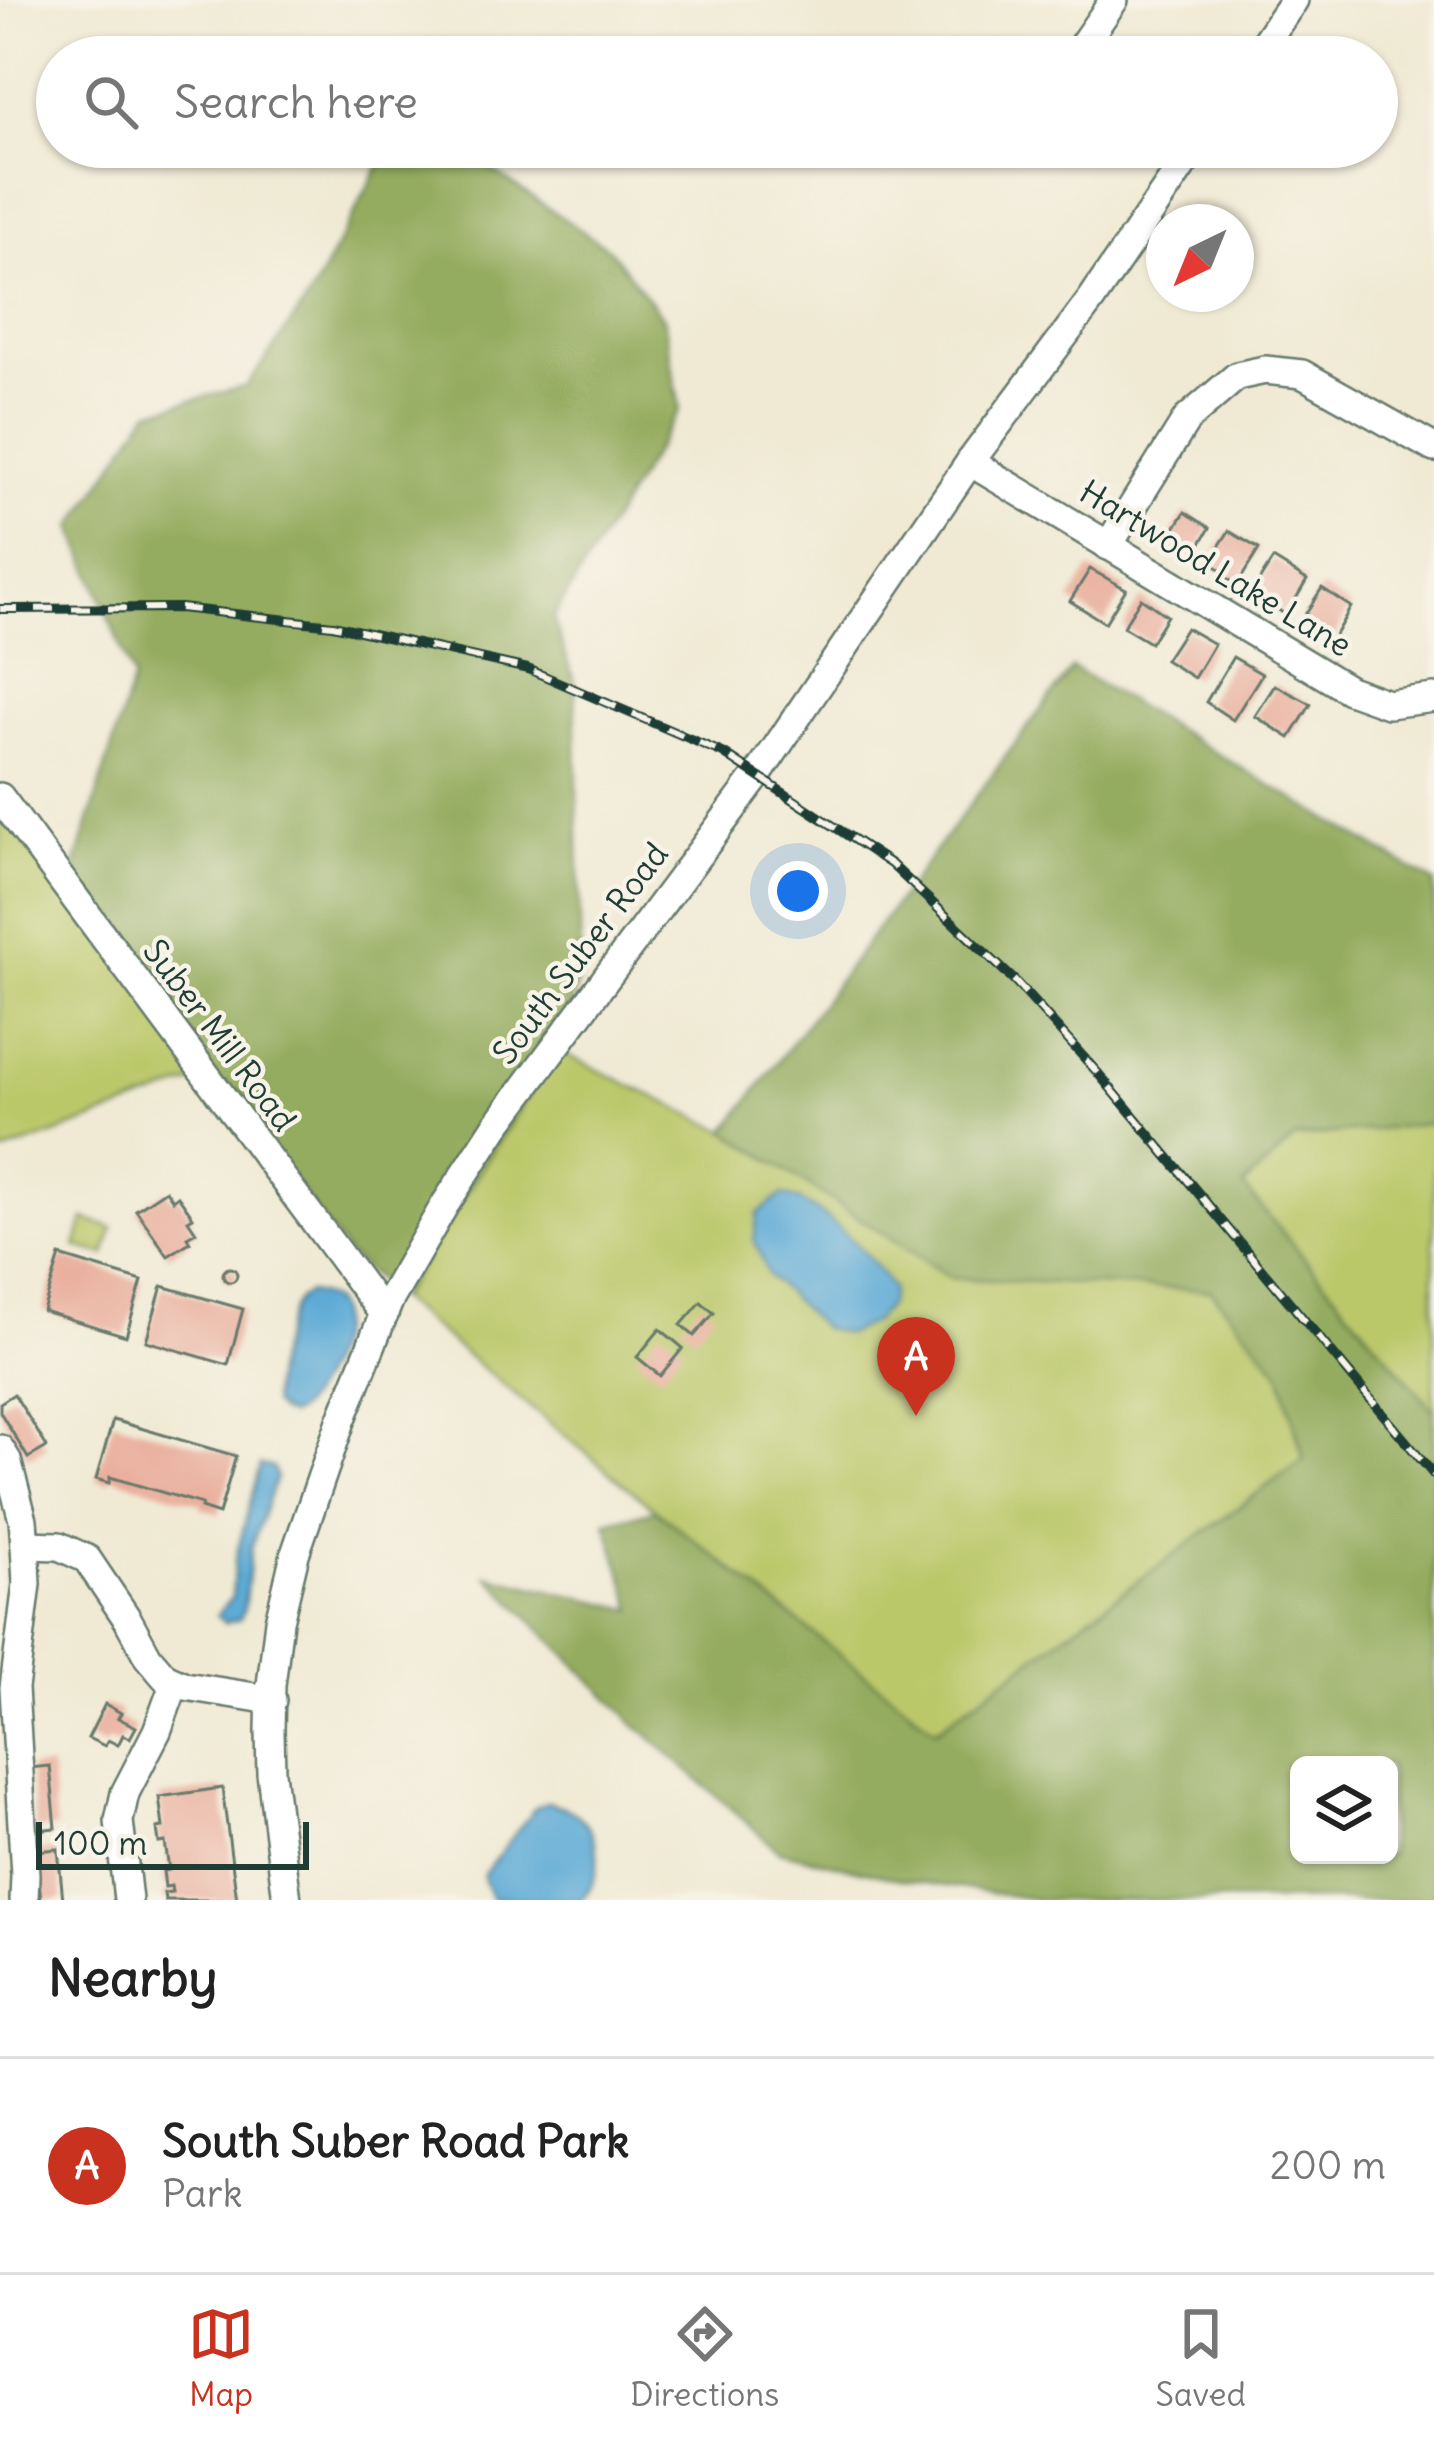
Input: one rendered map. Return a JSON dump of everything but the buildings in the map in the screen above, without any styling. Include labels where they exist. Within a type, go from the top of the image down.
[{"type":"street","points":[[1089,36],[1114,0]]},
{"type":"street","points":[[1269,36],[1294,0]]},
{"type":"street","name":"South Suber Road","points":[[286,1900],[271,1772],[271,1685],[279,1621],[295,1554],[384,1315],[444,1206],[496,1126],[757,776],[970,462],[1080,316],[1181,168]]},
{"type":"street","points":[[1108,546],[1187,419],[1238,376],[1265,370],[1302,374],[1434,448]]},
{"type":"street","name":"Hartwood Lake Lane","points":[[970,462],[1348,690],[1388,704],[1434,698]]},
{"type":"street","name":"Suber Mill Road","points":[[0,796],[384,1315]]},
{"type":"street","points":[[0,1449],[13,1480],[26,1545],[27,1584],[9,1646],[24,1900]]},
{"type":"street","points":[[26,1545],[59,1546],[87,1559],[165,1677],[185,1686],[272,1700]]},
{"type":"street","points":[[128,1900],[119,1821],[125,1792],[176,1682]]},
{"type":"green space","points":[[378,168],[489,168],[609,249],[664,319],[680,409],[553,618],[575,683],[581,972],[559,1047],[398,1299],[349,1256],[70,883],[133,679],[73,527],[149,411],[247,386],[311,295]]},
{"type":"green space","points":[[1072,668],[1434,882],[1434,1123],[1295,1138],[1243,1186],[1434,1411],[1434,1900],[1043,1900],[904,1880],[779,1851],[632,1721],[488,1576],[634,1610],[606,1522],[656,1510],[936,1730],[1304,1459],[1280,1372],[1211,1290],[951,1278],[726,1131]]},
{"type":"green space","points":[[12,813],[214,1075],[0,1154],[0,822]]},
{"type":"green space","points":[[559,1047],[726,1131],[951,1278],[1211,1289],[1280,1372],[1304,1459],[935,1730],[398,1299]]},
{"type":"green space","points":[[1434,1123],[1434,1411],[1243,1186],[1295,1138]]},
{"type":"green space","points":[[84,1219],[113,1228],[105,1255],[76,1247]]},
{"type":"water","points":[[782,1195],[828,1219],[883,1276],[892,1289],[888,1306],[873,1322],[847,1334],[822,1328],[768,1275],[754,1239],[758,1213]]},
{"type":"water","points":[[307,1293],[334,1304],[338,1329],[319,1381],[290,1416],[273,1405],[272,1384],[294,1305]]},
{"type":"water","points":[[260,1465],[273,1467],[276,1478],[251,1548],[244,1609],[240,1619],[225,1623],[217,1615],[232,1597],[235,1561]]},
{"type":"water","points":[[548,1802],[579,1817],[594,1839],[596,1872],[588,1892],[580,1900],[491,1898],[484,1874],[534,1809]]},
{"type":"railway","points":[[0,609],[180,608],[333,625],[528,669],[723,753],[891,864],[1014,980],[1097,1072],[1434,1475]]},
{"type":"place","name":"South Suber Road Park","points":[[916,1416]]}]
